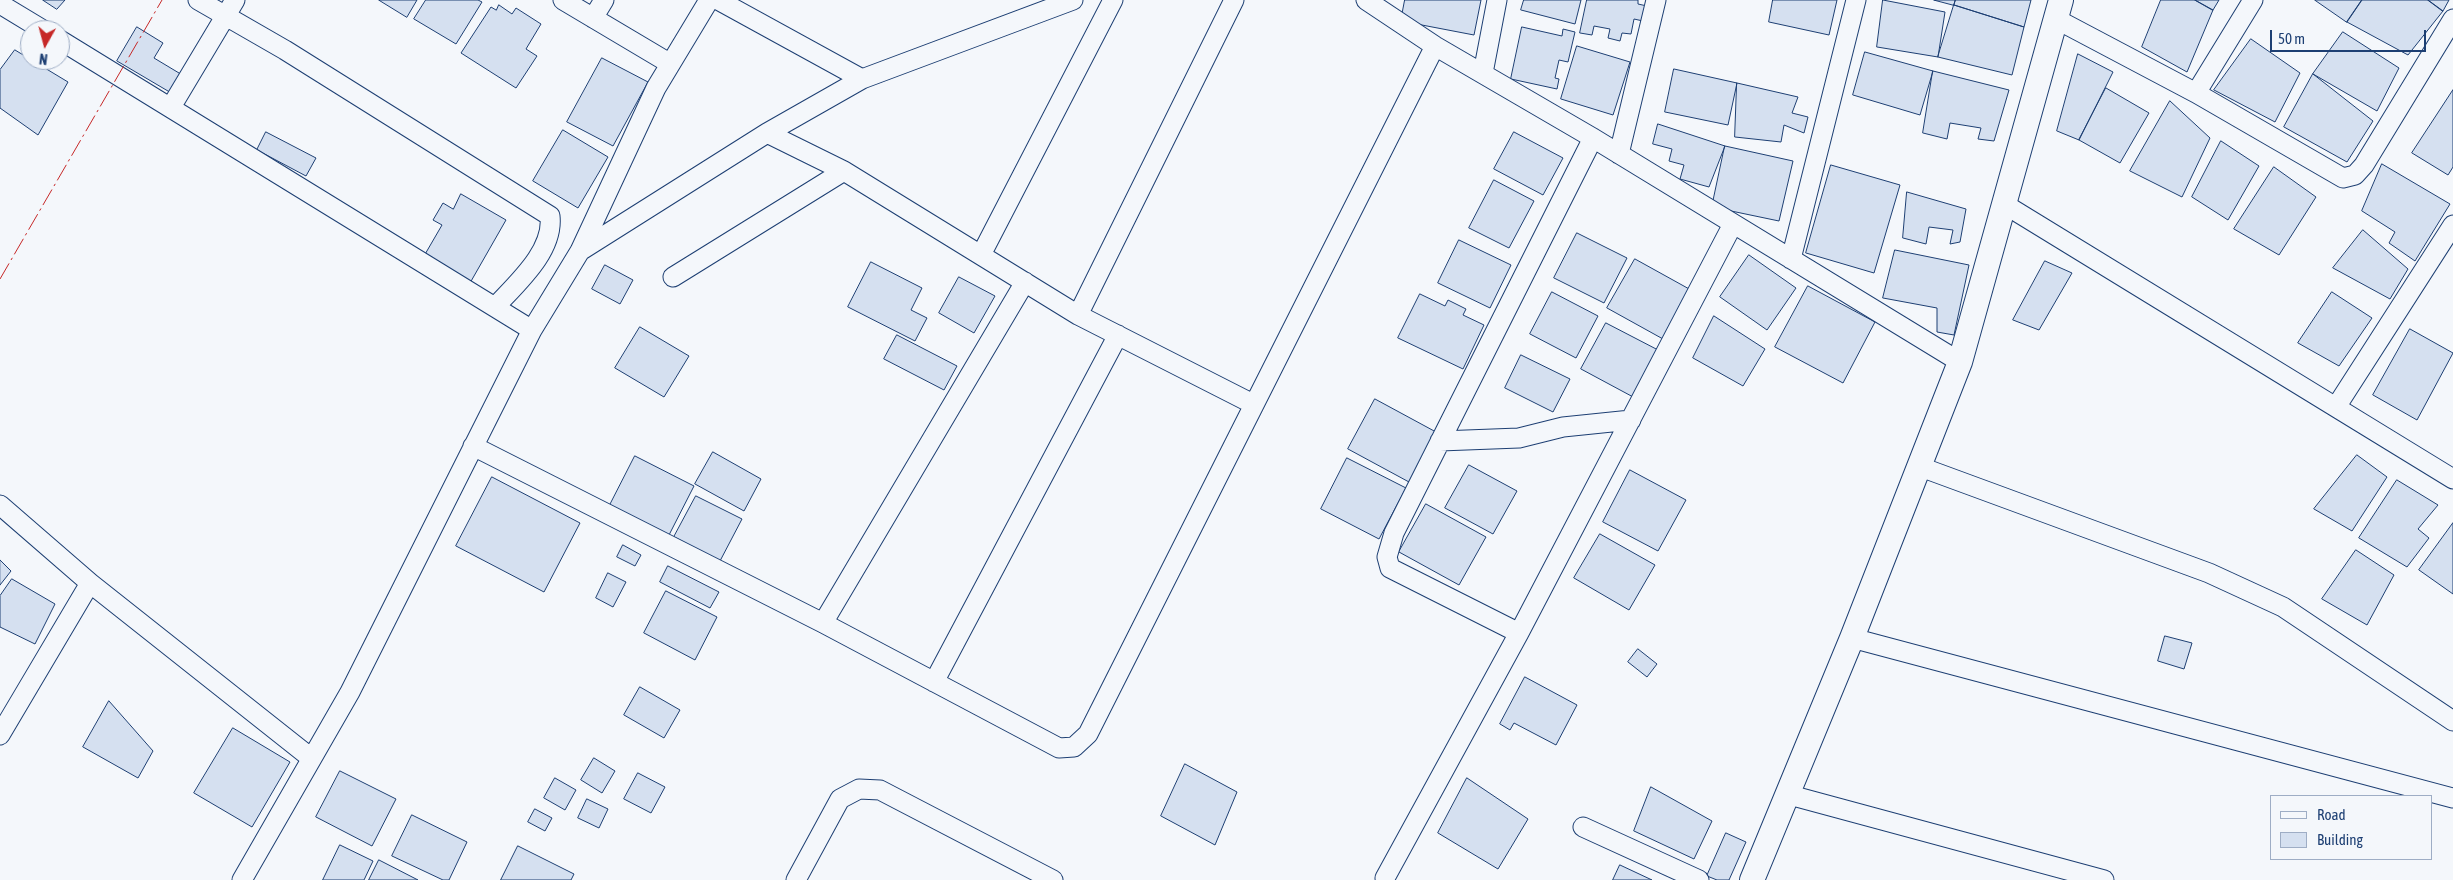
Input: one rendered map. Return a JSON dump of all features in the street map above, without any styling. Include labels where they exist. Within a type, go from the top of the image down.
[{"type":"street","points":[[198,0],[230,8],[293,55],[550,216],[552,229],[547,242],[526,274],[495,307]]},
{"type":"street","points":[[563,0],[669,64]]},
{"type":"street","points":[[593,18],[604,0]]},
{"type":"street","points":[[242,880],[354,684],[532,330],[580,251],[669,64],[709,0]]},
{"type":"street","points":[[718,0],[862,79]]},
{"type":"street","points":[[580,251],[767,133],[862,79],[1073,0]]},
{"type":"street","points":[[981,255],[1113,0]]},
{"type":"street","points":[[1078,315],[1234,0]]},
{"type":"street","points":[[1366,0],[1435,46],[1593,138],[1960,362]]},
{"type":"street","points":[[1483,73],[1496,0]]},
{"type":"street","points":[[1619,154],[1656,0]]},
{"type":"street","points":[[1791,259],[1856,0]]},
{"type":"street","points":[[2196,93],[2253,0]]},
{"type":"street","points":[[0,4],[26,20]]},
{"type":"street","points":[[171,107],[230,8]]},
{"type":"street","points":[[1752,880],[1852,638],[1960,362],[2058,9],[2196,93],[2343,178],[2355,175],[2364,165],[2453,19]]},
{"type":"street","points":[[70,46],[532,330]]},
{"type":"street","points":[[473,446],[823,623],[1058,748],[1074,747],[1088,734],[1435,46]]},
{"type":"street","points":[[767,133],[844,172],[1078,315],[1253,404]]},
{"type":"street","points":[[1519,633],[1390,568],[1387,557],[1394,533],[1593,138]]},
{"type":"street","points":[[673,277],[844,172]]},
{"type":"street","points":[[2004,204],[2453,478]]},
{"type":"street","points":[[1385,878],[1519,633],[1733,224]]},
{"type":"street","points":[[2336,407],[2453,225]]},
{"type":"street","points":[[823,623],[1025,282]]},
{"type":"street","points":[[934,682],[1118,335]]},
{"type":"street","points":[[1440,441],[1519,438],[1563,427],[1631,420]]},
{"type":"street","points":[[1918,466],[2209,573],[2283,607],[2453,721]]},
{"type":"street","points":[[0,506],[90,583],[311,758]]},
{"type":"street","points":[[0,735],[90,583]]},
{"type":"street","points":[[1852,638],[2453,798]]},
{"type":"street","points":[[796,880],[840,799],[859,789],[880,790],[1022,873],[1053,880]]},
{"type":"street","points":[[1786,794],[2104,880]]},
{"type":"street","points":[[1583,827],[1699,880]]},
{"type":"building","points":[[43,0],[65,0],[57,9]]},
{"type":"building","points":[[379,0],[417,0],[407,17]]},
{"type":"building","points":[[426,0],[478,0],[482,2],[456,44],[414,19]]},
{"type":"building","points":[[1405,0],[1481,0],[1474,35],[1401,21]]},
{"type":"building","points":[[1524,0],[1581,0],[1575,24],[1521,10]]},
{"type":"building","points":[[1587,0],[1638,0],[1638,4],[1647,6],[1643,21],[1634,19],[1631,34],[1622,33],[1620,41],[1608,38],[1610,29],[1594,26],[1592,35],[1580,33]]},
{"type":"building","points":[[1773,0],[1837,0],[1829,35],[1769,22]]},
{"type":"building","points":[[1883,0],[1945,12],[1938,57],[1877,47]]},
{"type":"building","points":[[1934,0],[1955,0],[1954,5]]},
{"type":"building","points":[[1956,0],[2031,0],[2024,27],[1954,5]]},
{"type":"building","points":[[2161,0],[2195,0],[2213,10],[2187,72],[2142,47]]},
{"type":"building","points":[[2195,0],[2219,0],[2213,10]]},
{"type":"building","points":[[2315,0],[2362,0],[2347,22]]},
{"type":"building","points":[[2362,0],[2428,0],[2443,11],[2408,55],[2347,22]]},
{"type":"building","points":[[2428,0],[2449,0],[2443,11]]},
{"type":"building","points":[[499,5],[512,14],[516,8],[541,24],[526,49],[537,56],[516,88],[461,53],[491,7],[496,10]]},
{"type":"building","points":[[1954,5],[2024,27],[2012,75],[1938,57]]},
{"type":"building","points":[[137,27],[163,43],[154,58],[184,76],[173,94],[117,61]]},
{"type":"building","points":[[1522,27],[1562,36],[1563,29],[1575,32],[1568,62],[1559,60],[1555,78],[1559,79],[1557,89],[1511,79]]},
{"type":"building","points":[[2343,32],[2399,68],[2377,111],[2313,74]]},
{"type":"building","points":[[2251,39],[2300,73],[2275,122],[2214,90]]},
{"type":"building","points":[[1577,46],[1630,62],[1613,115],[1561,99]]},
{"type":"building","points":[[15,50],[20,53],[20,70],[48,70],[68,82],[38,135],[0,108],[0,70]]},
{"type":"building","points":[[1865,52],[1933,71],[1920,115],[1853,95]]},
{"type":"building","points":[[2078,54],[2113,72],[2079,140],[2057,131]]},
{"type":"building","points":[[602,58],[648,82],[613,146],[567,122]]},
{"type":"building","points":[[1674,69],[1737,83],[1728,125],[1665,112]]},
{"type":"building","points":[[1933,71],[2009,90],[1994,141],[1978,139],[1981,128],[1950,123],[1947,139],[1923,133]]},
{"type":"building","points":[[2313,74],[2373,121],[2347,162],[2284,127]]},
{"type":"building","points":[[1737,83],[1798,97],[1792,113],[1808,117],[1804,133],[1784,125],[1781,142],[1735,137]]},
{"type":"building","points":[[2106,88],[2149,113],[2120,163],[2079,140]]},
{"type":"building","points":[[2453,90],[2453,167],[2448,175],[2412,153]]},
{"type":"building","points":[[2170,101],[2210,138],[2182,197],[2130,171]]},
{"type":"building","points":[[1658,124],[1725,146],[1709,187],[1680,179],[1684,165],[1669,161],[1672,149],[1653,144]]},
{"type":"building","points":[[563,130],[608,157],[578,208],[533,181]]},
{"type":"building","points":[[266,132],[316,158],[306,176],[257,150]]},
{"type":"building","points":[[1514,132],[1563,158],[1543,195],[1494,169]]},
{"type":"building","points":[[2221,141],[2259,166],[2228,220],[2192,197]]},
{"type":"building","points":[[1725,146],[1793,161],[1779,221],[1712,207]]},
{"type":"building","points":[[2382,164],[2450,204],[2415,261],[2389,243],[2395,232],[2362,211]]},
{"type":"building","points":[[1831,165],[1900,185],[1874,273],[1806,253]]},
{"type":"building","points":[[2274,167],[2316,197],[2279,255],[2234,229]]},
{"type":"building","points":[[1494,180],[1534,201],[1509,248],[1469,228]]},
{"type":"building","points":[[1907,192],[1966,209],[1960,242],[1950,244],[1953,230],[1929,227],[1926,244],[1903,238]]},
{"type":"building","points":[[461,194],[506,220],[470,283],[424,256],[442,225],[433,220],[443,203],[453,209]]},
{"type":"building","points":[[2363,230],[2408,269],[2390,299],[2333,268]]},
{"type":"building","points":[[1577,233],[1627,258],[1604,303],[1554,278]]},
{"type":"building","points":[[1459,240],[1511,265],[1490,308],[1438,283]]},
{"type":"building","points":[[1895,250],[1969,265],[1954,335],[1937,332],[1937,308],[1883,298]]},
{"type":"building","points":[[1749,255],[1796,288],[1767,330],[1720,297]]},
{"type":"building","points":[[1635,259],[1691,290],[1663,339],[1607,308]]},
{"type":"building","points":[[2045,261],[2072,273],[2039,330],[2013,320]]},
{"type":"building","points":[[871,262],[922,288],[911,310],[927,318],[915,341],[848,307]]},
{"type":"building","points":[[605,265],[633,280],[620,304],[592,289]]},
{"type":"building","points":[[959,277],[995,296],[974,333],[939,313]]},
{"type":"building","points":[[1808,286],[1875,322],[1843,383],[1775,347]]},
{"type":"building","points":[[1552,292],[1598,316],[1576,358],[1530,334]]},
{"type":"building","points":[[2332,292],[2372,318],[2339,366],[2298,343]]},
{"type":"building","points":[[1420,294],[1445,306],[1448,300],[1466,309],[1463,315],[1484,325],[1463,369],[1398,338]]},
{"type":"building","points":[[1714,316],[1765,349],[1743,386],[1693,358]]},
{"type":"building","points":[[1606,323],[1660,351],[1635,398],[1581,369]]},
{"type":"building","points":[[640,327],[689,356],[664,397],[615,368]]},
{"type":"building","points":[[2410,329],[2453,353],[2417,420],[2373,395]]},
{"type":"building","points":[[897,335],[957,366],[944,390],[884,359]]},
{"type":"building","points":[[1521,355],[1570,379],[1553,412],[1505,388]]},
{"type":"building","points":[[1375,399],[1436,432],[1409,482],[1348,449]]},
{"type":"building","points":[[713,452],[761,479],[744,511],[695,484]]},
{"type":"building","points":[[2357,455],[2387,477],[2352,531],[2314,509]]},
{"type":"building","points":[[635,456],[694,486],[669,535],[610,505]]},
{"type":"building","points":[[1347,458],[1406,488],[1379,539],[1321,509]]},
{"type":"building","points":[[1469,465],[1517,491],[1493,534],[1445,508]]},
{"type":"building","points":[[1630,470],[1686,500],[1658,551],[1603,522]]},
{"type":"building","points":[[492,477],[580,523],[544,592],[456,546]]},
{"type":"building","points":[[2397,480],[2438,505],[2418,529],[2429,538],[2407,567],[2359,538]]},
{"type":"building","points":[[696,496],[742,519],[720,561],[674,537]]},
{"type":"building","points":[[1426,504],[1486,537],[1459,585],[1399,552]]},
{"type":"building","points":[[2453,523],[2453,594],[2419,570]]},
{"type":"building","points":[[1600,534],[1655,565],[1629,610],[1574,578]]},
{"type":"building","points":[[623,545],[641,555],[635,566],[617,557]]},
{"type":"building","points":[[2356,550],[2394,575],[2367,625],[2322,599]]},
{"type":"building","points":[[0,560],[11,571],[0,585]]},
{"type":"building","points":[[668,566],[719,592],[710,608],[660,582]]},
{"type":"building","points":[[608,573],[626,582],[613,607],[596,598]]},
{"type":"building","points":[[12,579],[55,604],[35,644],[0,627],[0,596]]},
{"type":"building","points":[[666,591],[717,617],[695,660],[644,633]]},
{"type":"building","points":[[2165,636],[2192,643],[2184,669],[2158,661]]},
{"type":"building","points":[[1638,649],[1657,664],[1647,677],[1628,662]]},
{"type":"building","points":[[1525,677],[1577,705],[1556,745],[1514,723],[1510,730],[1500,724]]},
{"type":"building","points":[[640,687],[680,710],[664,738],[624,715]]},
{"type":"building","points":[[109,701],[153,751],[138,778],[83,747]]},
{"type":"building","points":[[233,728],[290,762],[252,827],[194,793]]},
{"type":"building","points":[[594,758],[615,771],[602,793],[581,780]]},
{"type":"building","points":[[1185,764],[1237,792],[1215,845],[1161,816]]},
{"type":"building","points":[[340,771],[396,799],[372,846],[316,817]]},
{"type":"building","points":[[638,773],[665,787],[651,813],[624,799]]},
{"type":"building","points":[[555,778],[576,790],[565,810],[544,798]]},
{"type":"building","points":[[1467,778],[1528,819],[1498,869],[1438,833]]},
{"type":"building","points":[[1651,787],[1712,821],[1694,859],[1634,831]]},
{"type":"building","points":[[587,799],[608,809],[599,828],[578,818]]},
{"type":"building","points":[[535,809],[552,818],[545,831],[528,822]]},
{"type":"building","points":[[412,815],[467,842],[449,880],[443,880],[392,856]]},
{"type":"building","points":[[1726,833],[1746,842],[1729,880],[1717,880],[1707,876]]},
{"type":"building","points":[[340,845],[373,861],[364,880],[323,880]]},
{"type":"building","points":[[518,846],[574,874],[571,880],[501,880]]},
{"type":"building","points":[[379,860],[418,880],[369,880]]},
{"type":"building","points":[[1620,865],[1652,880],[1613,880]]},
{"type":"power","points":[[0,279],[162,0]]}]
